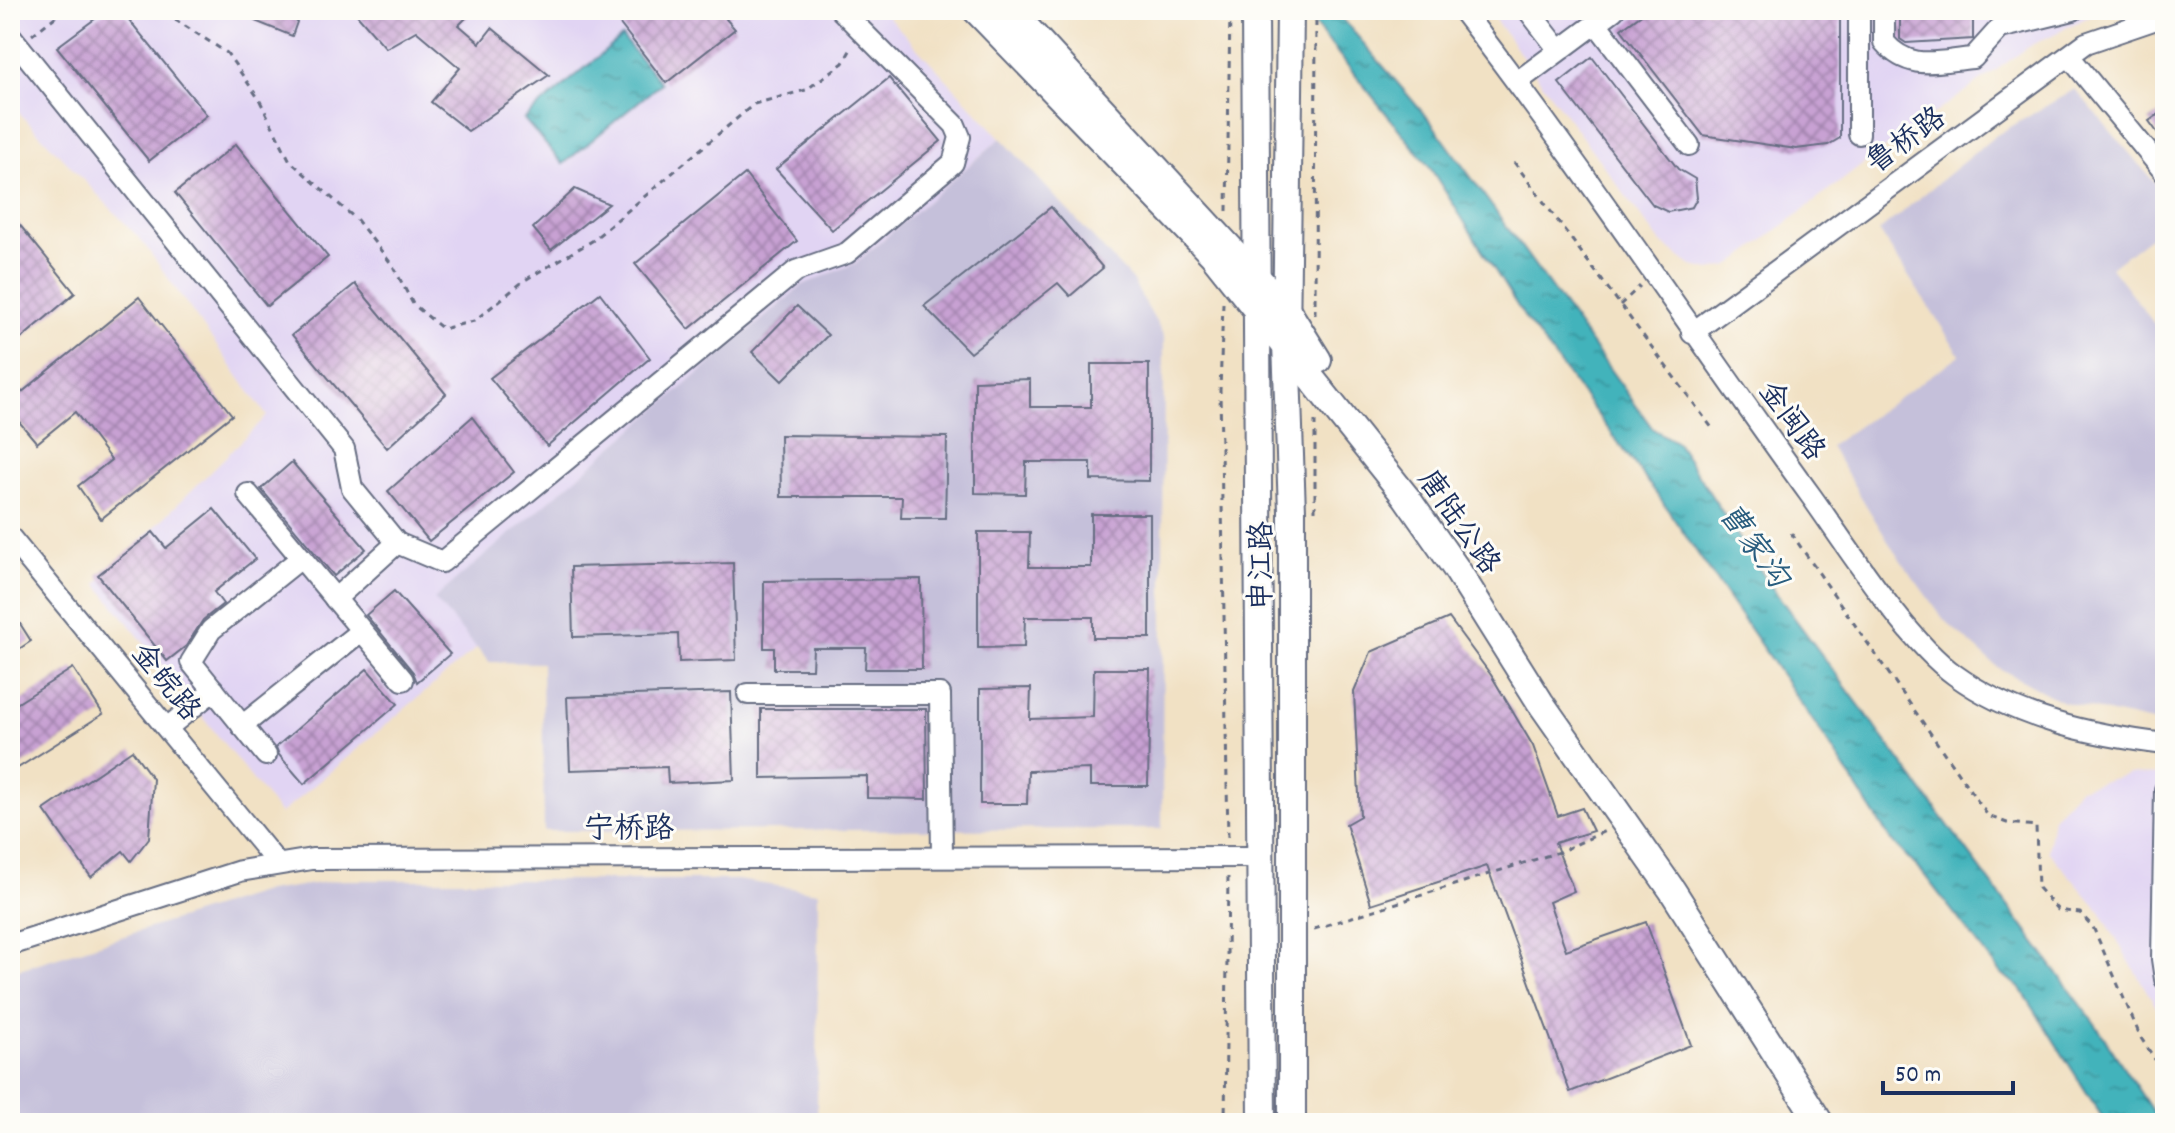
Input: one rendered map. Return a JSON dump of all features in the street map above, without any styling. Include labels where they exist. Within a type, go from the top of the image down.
[{"type":"main road","name":"唐陆公路","points":[[976,10],[1212,254],[1257,276],[1287,310],[1341,396],[1459,550],[1592,755],[1703,912],[1837,1123]]},
{"type":"main road","name":"唐陆公路","points":[[1010,10],[1213,229],[1225,259],[1257,307],[1440,546],[1622,823],[1681,903],[1820,1123]]},
{"type":"main road","name":"申江路","points":[[1255,10],[1262,1123]]},
{"type":"main road","name":"申江路","points":[[1290,10],[1286,343],[1292,511],[1292,1123]]},
{"type":"street","name":"金闽路","points":[[1462,10],[1517,82],[1692,333],[1876,585],[1951,673],[1982,694],[2016,709],[2108,737],[2165,744]]},
{"type":"street","points":[[1528,10],[1559,50]]},
{"type":"street","points":[[1517,82],[1614,10]]},
{"type":"street","points":[[1859,10],[1859,134]]},
{"type":"street","points":[[1884,10],[1884,42],[1899,59],[1920,63],[1973,58],[1997,19],[2073,10]]},
{"type":"street","name":"鲁桥路","points":[[1692,333],[2086,43],[2165,16]]},
{"type":"street","points":[[13,38],[344,449],[352,488],[397,543],[442,562],[796,271],[847,253],[953,163],[960,137],[955,125],[851,17]]},
{"type":"street","points":[[1596,23],[1689,145]]},
{"type":"street","points":[[2069,56],[2165,173]]},
{"type":"street","points":[[248,494],[403,680]]},
{"type":"street","name":"金皖路","points":[[10,537],[277,863]]},
{"type":"street","points":[[335,599],[397,543]]},
{"type":"street","points":[[266,755],[191,662],[211,630],[301,558]]},
{"type":"street","points":[[242,726],[361,631]]},
{"type":"street","points":[[167,728],[214,690]]},
{"type":"street","points":[[748,694],[940,694],[942,857]]},
{"type":"street","points":[[2165,790],[2162,959],[2165,979]]},
{"type":"street","name":"宁桥路","points":[[10,945],[209,880],[277,863],[344,857],[1262,857]]},
{"type":"path","points":[[13,38],[36,33],[64,10]]},
{"type":"path","points":[[168,10],[171,17],[227,53],[259,99],[290,161],[357,220],[393,266],[413,304],[443,329],[474,321],[525,280],[592,241],[754,104],[806,90],[843,63],[851,17]]},
{"type":"path","points":[[1225,1123],[1229,857],[1220,391],[1230,10]]},
{"type":"path","points":[[1316,10],[1317,205]]},
{"type":"path","points":[[1514,162],[1712,428]]},
{"type":"path","points":[[1620,305],[1652,275]]},
{"type":"path","points":[[1791,533],[1988,816],[2007,823],[2036,826],[2038,888],[2045,900],[2058,910],[2080,913],[2093,927],[2141,1038],[2165,1075]]},
{"type":"path","points":[[1314,929],[1559,852],[1622,823]]},
{"type":"shaded area","points":[[10,10],[882,10],[1001,138],[856,263],[803,285],[435,599],[478,647],[280,814],[97,584],[267,416],[141,240],[10,103]]},
{"type":"shaded area","points":[[1488,10],[2102,10],[2030,46],[1870,159],[1730,266],[1710,270],[1692,266],[1660,242]]},
{"type":"shaded area","points":[[2075,89],[2165,195],[2165,225],[2111,267],[2165,338],[2165,725],[2063,702],[1997,667],[1944,620],[1894,551],[1830,446],[1960,355],[1879,231],[1995,136]]},
{"type":"shaded area","points":[[1001,138],[1132,280],[1164,336],[1162,829],[544,831],[542,663],[489,662],[434,599],[803,285],[856,263]]},
{"type":"shaded area","points":[[2129,774],[2165,775],[2165,1022],[2099,910],[2048,851],[2053,817],[2080,788]]},
{"type":"shaded area","points":[[340,880],[737,880],[818,892],[817,1123],[10,1123],[10,972],[267,891]]},
{"type":"water","name":"曹家沟","points":[[1303,10],[1335,10],[1431,122],[1653,429],[1677,443],[1770,585],[2096,1025],[2160,1123],[2106,1123],[2022,990],[1999,971],[1922,872],[1891,840],[1829,744],[1654,490],[1525,318],[1431,169]]},
{"type":"water","points":[[622,37],[661,83],[563,164],[524,119]]},
{"type":"building","points":[[107,10],[121,10],[207,115],[149,161],[57,47]]},
{"type":"building","points":[[259,10],[288,10],[297,22],[292,36],[255,21]]},
{"type":"building","points":[[353,10],[474,10],[459,25],[480,43],[492,28],[549,75],[468,131],[431,102],[460,68],[416,31],[386,48]]},
{"type":"building","points":[[609,10],[736,10],[726,19],[735,29],[666,83]]},
{"type":"building","points":[[1647,10],[1840,10],[1840,138],[1828,145],[1796,149],[1703,135],[1621,29]]},
{"type":"building","points":[[1900,10],[1973,10],[1973,39],[1906,43],[1900,39]]},
{"type":"building","points":[[1592,57],[1678,169],[1695,179],[1697,198],[1692,207],[1668,212],[1653,205],[1559,83]]},
{"type":"building","points":[[889,78],[941,141],[832,230],[776,169]]},
{"type":"building","points":[[2165,110],[2165,143],[2149,121]]},
{"type":"building","points":[[236,144],[328,257],[267,306],[175,193]]},
{"type":"building","points":[[745,174],[797,241],[689,329],[635,264]]},
{"type":"building","points":[[575,189],[609,204],[551,250],[533,228]]},
{"type":"building","points":[[1051,207],[1103,268],[1070,296],[1058,283],[970,353],[924,306]]},
{"type":"building","points":[[10,213],[75,293],[10,348]]},
{"type":"building","points":[[355,284],[446,394],[387,448],[292,335]]},
{"type":"building","points":[[600,293],[650,358],[547,446],[490,378]]},
{"type":"building","points":[[139,297],[232,415],[101,519],[78,486],[111,460],[75,412],[37,443],[10,411],[10,402]]},
{"type":"building","points":[[797,306],[828,335],[782,381],[752,352]]},
{"type":"building","points":[[1091,364],[1149,364],[1149,481],[1091,480],[1091,462],[1026,462],[1025,494],[975,493],[975,381],[1030,379],[1030,407],[1091,407]]},
{"type":"building","points":[[472,417],[514,472],[429,541],[388,491]]},
{"type":"building","points":[[780,435],[947,437],[945,518],[901,518],[902,497],[781,497]]},
{"type":"building","points":[[292,462],[366,549],[334,576],[261,489]]},
{"type":"building","points":[[214,509],[255,559],[214,592],[223,604],[203,620],[186,646],[167,661],[98,575],[153,532],[166,548]]},
{"type":"building","points":[[1091,514],[1150,514],[1150,638],[1093,638],[1093,617],[1025,617],[1024,647],[978,648],[978,532],[1030,532],[1029,567],[1091,567]]},
{"type":"building","points":[[733,563],[736,660],[679,662],[678,634],[573,637],[571,567]]},
{"type":"building","points":[[921,579],[922,669],[865,669],[866,648],[813,648],[812,669],[774,669],[774,648],[764,648],[764,581]]},
{"type":"building","points":[[394,591],[450,654],[417,682],[413,672],[366,615]]},
{"type":"building","points":[[10,608],[31,641],[10,655]]},
{"type":"building","points":[[1449,618],[1491,675],[1533,746],[1558,816],[1582,808],[1593,831],[1555,843],[1574,891],[1549,902],[1566,950],[1646,922],[1691,1045],[1570,1092],[1487,866],[1371,904],[1346,824],[1360,816],[1354,692],[1371,652]]},
{"type":"building","points":[[73,668],[103,714],[10,773],[10,708]]},
{"type":"building","points":[[367,669],[398,704],[304,784],[279,755],[276,747]]},
{"type":"building","points":[[1094,669],[1150,669],[1148,786],[1090,786],[1090,769],[1028,771],[1027,804],[980,804],[980,689],[1031,688],[1030,719],[1093,717]]},
{"type":"building","points":[[731,692],[734,780],[668,783],[667,767],[570,770],[567,697]]},
{"type":"building","points":[[761,709],[926,709],[927,799],[867,798],[867,776],[761,778]]},
{"type":"building","points":[[132,750],[153,779],[149,838],[131,861],[123,851],[91,877],[44,810]]}]
